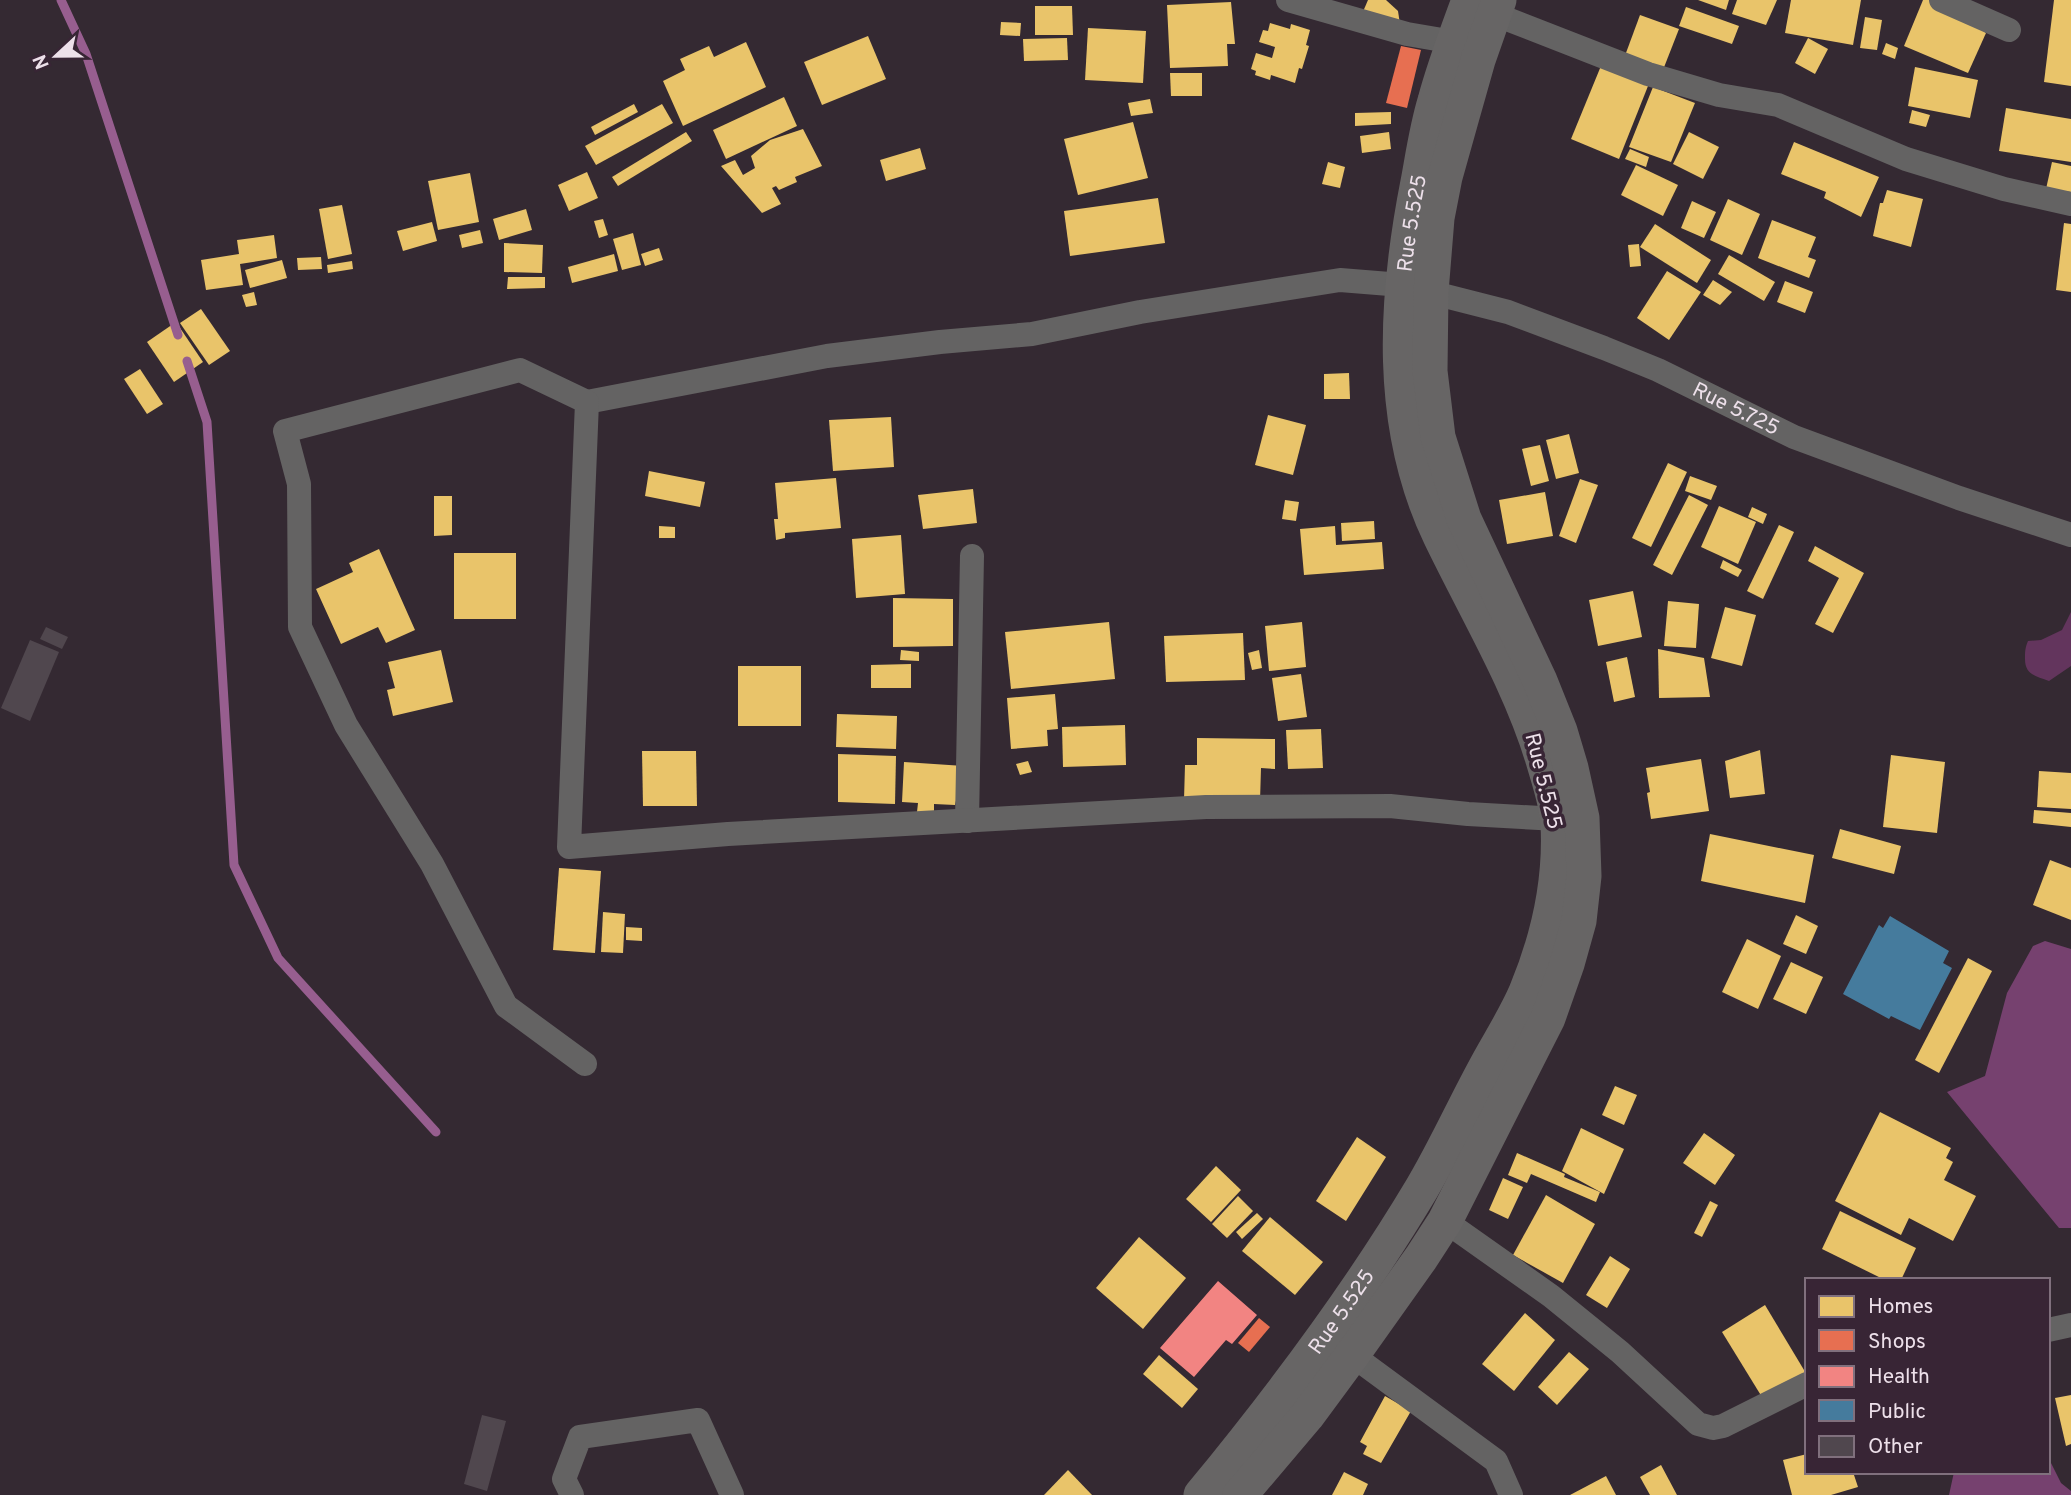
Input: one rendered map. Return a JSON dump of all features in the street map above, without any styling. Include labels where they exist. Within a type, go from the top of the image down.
[{"type":"street","points":[[1288,0],[1407,34],[1454,42]]},
{"type":"street","points":[[1941,0],[2009,30]]},
{"type":"street","points":[[1487,5],[1648,74],[1719,95],[1778,105],[1906,159],[2004,189],[2071,204]]},
{"type":"street","name":"Rue 5.525","points":[[1240,1495],[1307,1416],[1445,1221],[1549,1018],[1579,921],[1584,876],[1582,818],[1560,731],[1540,681],[1464,519],[1449,476],[1438,437],[1430,371],[1406,242],[1432,114],[1454,42],[1487,5]]},
{"type":"street","name":"Rue 5.525","points":[[1201,1495],[1291,1382],[1347,1304],[1410,1208],[1442,1153],[1524,995],[1543,947],[1553,909],[1559,863],[1558,819],[1536,740],[1490,633],[1437,531],[1409,443],[1403,399],[1400,342],[1437,218],[1445,177],[1475,72],[1487,5]]},
{"type":"street","name":"Rue 5.725","points":[[587,402],[827,356],[1032,334],[1140,312],[1340,280],[1416,288],[1508,312],[1658,370],[1794,437],[1959,498],[2071,535]]},
{"type":"street","points":[[585,1064],[506,1006],[432,864],[345,725],[300,627],[299,484],[285,431],[520,370],[587,402],[569,847],[728,834],[1144,810],[1293,805],[1390,806],[1558,819]]},
{"type":"street","points":[[967,821],[972,556]]},
{"type":"street","points":[[1445,1221],[1551,1296],[1620,1352],[1698,1424],[1713,1428],[1723,1426],[1805,1385]]},
{"type":"street","points":[[2050,1330],[2071,1325]]},
{"type":"street","points":[[1352,1355],[1496,1461],[1511,1495]]},
{"type":"street","points":[[572,1495],[564,1479],[580,1437],[698,1420],[732,1495]]},
{"type":"shaded area","points":[[2071,612],[2071,666],[2049,681],[2032,674],[2025,664],[2028,641],[2041,640],[2062,630]]},
{"type":"shaded area","points":[[2045,941],[2071,949],[2071,1228],[2059,1228],[1947,1092],[1985,1076],[2007,993],[2033,946]]},
{"type":"shaded area","points":[[2050,1461],[2061,1483],[2071,1491],[2071,1495],[1949,1495],[1954,1474],[2050,1474]]},
{"type":"building: Homes","points":[[1368,0],[1386,0],[1398,11],[1401,31],[1362,14]]},
{"type":"building: Homes","points":[[1698,0],[1729,0],[1726,10]]},
{"type":"building: Homes","points":[[1737,0],[1777,0],[1766,25],[1732,14]]},
{"type":"building: Homes","points":[[1791,0],[1861,0],[1853,45],[1785,33]]},
{"type":"building: Homes","points":[[1923,0],[1961,13],[1986,33],[1968,73],[1904,46]]},
{"type":"building: Homes","points":[[2054,0],[2071,0],[2071,86],[2044,82]]},
{"type":"building: Homes","points":[[1231,2],[1235,44],[1227,44],[1228,66],[1170,68],[1167,5]]},
{"type":"building: Homes","points":[[1035,6],[1072,6],[1073,35],[1035,35]]},
{"type":"building: Homes","points":[[1686,7],[1739,26],[1732,44],[1679,26]]},
{"type":"building: Homes","points":[[1640,15],[1679,29],[1661,75],[1623,61]]},
{"type":"building: Homes","points":[[1865,17],[1882,20],[1877,50],[1860,48]]},
{"type":"building: Homes","points":[[1001,22],[1021,23],[1020,36],[1000,35]]},
{"type":"building: Homes","points":[[1270,23],[1290,29],[1291,24],[1310,30],[1306,45],[1309,46],[1295,83],[1271,75],[1270,80],[1255,75],[1256,71],[1251,69],[1256,53],[1272,58],[1275,47],[1259,42],[1263,30],[1268,31]]},
{"type":"building: Homes","points":[[1088,28],[1146,31],[1143,83],[1085,80]]},
{"type":"building: Homes","points":[[868,36],[886,79],[822,105],[804,62]]},
{"type":"building: Homes","points":[[1067,38],[1068,60],[1024,61],[1023,39]]},
{"type":"building: Homes","points":[[1808,38],[1828,49],[1815,74],[1795,63]]},
{"type":"building: Homes","points":[[746,42],[766,87],[683,126],[663,81],[685,70],[680,59],[709,46],[714,57]]},
{"type":"building: Homes","points":[[1886,43],[1898,48],[1895,59],[1882,54]]},
{"type":"building: Homes","points":[[1603,61],[1650,81],[1619,159],[1571,139]]},
{"type":"building: Homes","points":[[1915,67],[1978,80],[1970,118],[1908,106]]},
{"type":"building: Homes","points":[[1170,73],[1202,73],[1202,96],[1171,96]]},
{"type":"building: Homes","points":[[1653,87],[1695,103],[1671,162],[1629,147]]},
{"type":"building: Homes","points":[[784,97],[797,126],[726,159],[713,130]]},
{"type":"building: Homes","points":[[1150,99],[1153,113],[1131,116],[1128,103]]},
{"type":"building: Homes","points":[[634,104],[638,112],[595,135],[591,127]]},
{"type":"building: Homes","points":[[662,104],[673,123],[596,165],[585,146]]},
{"type":"building: Homes","points":[[2006,108],[2071,119],[2071,162],[1999,151]]},
{"type":"building: Homes","points":[[1912,110],[1930,115],[1926,127],[1909,123]]},
{"type":"building: Homes","points":[[1391,112],[1391,124],[1355,126],[1355,113]]},
{"type":"building: Homes","points":[[1133,122],[1148,178],[1078,195],[1064,139]]},
{"type":"building: Homes","points":[[803,129],[822,166],[795,177],[797,182],[779,190],[776,186],[772,188],[781,204],[762,213],[721,166],[735,160],[743,175],[755,168],[751,156],[770,140]]},
{"type":"building: Homes","points":[[686,132],[692,141],[618,186],[612,177]]},
{"type":"building: Homes","points":[[1389,132],[1391,149],[1362,153],[1360,136]]},
{"type":"building: Homes","points":[[1689,132],[1719,147],[1703,179],[1673,164]]},
{"type":"building: Homes","points":[[1794,142],[1879,177],[1861,217],[1824,198],[1826,192],[1781,174]]},
{"type":"building: Homes","points":[[920,148],[926,169],[886,181],[880,160]]},
{"type":"building: Homes","points":[[1630,149],[1649,157],[1646,167],[1625,159]]},
{"type":"building: Homes","points":[[1328,162],[1345,167],[1340,188],[1322,184]]},
{"type":"building: Homes","points":[[2052,162],[2071,166],[2071,192],[2046,189]]},
{"type":"building: Homes","points":[[1636,165],[1678,185],[1663,216],[1621,195]]},
{"type":"building: Homes","points":[[587,172],[598,198],[569,211],[558,185]]},
{"type":"building: Homes","points":[[470,173],[479,222],[438,230],[428,181]]},
{"type":"building: Homes","points":[[1887,190],[1923,199],[1911,247],[1873,236],[1880,203],[1883,203]]},
{"type":"building: Homes","points":[[1158,198],[1165,243],[1070,256],[1064,211]]},
{"type":"building: Homes","points":[[1728,199],[1760,214],[1742,255],[1710,240]]},
{"type":"building: Homes","points":[[1692,201],[1716,212],[1704,238],[1681,228]]},
{"type":"building: Homes","points":[[342,205],[352,254],[328,259],[319,209]]},
{"type":"building: Homes","points":[[526,209],[532,230],[499,240],[493,219]]},
{"type":"building: Homes","points":[[603,219],[608,235],[599,238],[594,221]]},
{"type":"building: Homes","points":[[1772,220],[1816,237],[1808,257],[1816,260],[1809,278],[1758,258]]},
{"type":"building: Homes","points":[[432,222],[437,241],[403,251],[397,231]]},
{"type":"building: Homes","points":[[2064,223],[2071,224],[2071,292],[2056,290]]},
{"type":"building: Homes","points":[[1655,224],[1711,260],[1697,283],[1640,247]]},
{"type":"building: Homes","points":[[480,230],[483,243],[462,248],[459,235]]},
{"type":"building: Homes","points":[[633,233],[641,265],[622,270],[613,239]]},
{"type":"building: Homes","points":[[274,235],[277,258],[240,264],[243,285],[206,290],[201,260],[239,254],[237,240]]},
{"type":"building: Homes","points":[[504,243],[543,245],[542,273],[504,272]]},
{"type":"building: Homes","points":[[1639,244],[1641,266],[1630,267],[1628,245]]},
{"type":"building: Homes","points":[[659,248],[663,260],[645,266],[641,254]]},
{"type":"building: Homes","points":[[614,254],[618,271],[572,283],[568,267]]},
{"type":"building: Homes","points":[[1729,255],[1775,282],[1764,301],[1718,274]]},
{"type":"building: Homes","points":[[321,257],[322,269],[298,270],[297,258]]},
{"type":"building: Homes","points":[[282,260],[287,278],[250,288],[245,270]]},
{"type":"building: Homes","points":[[352,261],[353,269],[328,273],[327,265]]},
{"type":"building: Homes","points":[[1667,271],[1701,292],[1669,340],[1637,318]]},
{"type":"building: Homes","points":[[508,277],[545,277],[545,288],[507,289]]},
{"type":"building: Homes","points":[[1713,280],[1732,292],[1720,305],[1703,295]]},
{"type":"building: Homes","points":[[1785,281],[1813,292],[1805,313],[1777,302]]},
{"type":"building: Homes","points":[[254,292],[257,305],[246,307],[242,295]]},
{"type":"building: Homes","points":[[201,309],[230,351],[209,365],[180,323]]},
{"type":"building: Homes","points":[[176,322],[203,362],[174,382],[147,342]]},
{"type":"building: Homes","points":[[140,369],[163,404],[147,414],[124,379]]},
{"type":"building: Homes","points":[[1349,373],[1350,399],[1324,399],[1324,374]]},
{"type":"building: Homes","points":[[1268,415],[1306,425],[1293,475],[1255,465]]},
{"type":"building: Homes","points":[[891,417],[894,467],[833,471],[829,420]]},
{"type":"building: Homes","points":[[1569,434],[1579,473],[1556,479],[1546,440]]},
{"type":"building: Homes","points":[[1540,445],[1549,481],[1531,486],[1522,449]]},
{"type":"building: Homes","points":[[1668,463],[1687,472],[1651,547],[1632,538]]},
{"type":"building: Homes","points":[[649,471],[705,482],[700,507],[645,496]]},
{"type":"building: Homes","points":[[1690,476],[1717,486],[1711,500],[1685,491]]},
{"type":"building: Homes","points":[[836,478],[841,528],[785,533],[785,538],[776,540],[774,519],[778,519],[775,483]]},
{"type":"building: Homes","points":[[1580,479],[1598,485],[1576,543],[1559,536]]},
{"type":"building: Homes","points":[[973,489],[977,523],[923,529],[918,495]]},
{"type":"building: Homes","points":[[1545,492],[1553,536],[1507,544],[1499,500]]},
{"type":"building: Homes","points":[[1689,495],[1708,505],[1672,575],[1653,565]]},
{"type":"building: Homes","points":[[434,496],[452,496],[452,535],[434,536]]},
{"type":"building: Homes","points":[[1285,500],[1299,502],[1296,521],[1282,519]]},
{"type":"building: Homes","points":[[1719,506],[1756,522],[1738,564],[1701,547]]},
{"type":"building: Homes","points":[[1752,507],[1767,514],[1763,524],[1748,517]]},
{"type":"building: Homes","points":[[1374,521],[1375,539],[1342,541],[1341,523]]},
{"type":"building: Homes","points":[[1779,525],[1794,532],[1763,599],[1747,591]]},
{"type":"building: Homes","points":[[659,526],[675,527],[675,538],[659,538]]},
{"type":"building: Homes","points":[[1335,526],[1336,545],[1382,542],[1384,569],[1304,575],[1300,529]]},
{"type":"building: Homes","points":[[901,535],[905,594],[856,598],[852,539]]},
{"type":"building: Homes","points":[[1815,546],[1864,573],[1833,633],[1815,624],[1839,578],[1808,561]]},
{"type":"building: Homes","points":[[379,549],[415,630],[386,643],[378,627],[341,644],[316,589],[353,572],[349,563]]},
{"type":"building: Homes","points":[[454,553],[516,553],[516,619],[454,619]]},
{"type":"building: Homes","points":[[1723,560],[1742,570],[1738,577],[1720,568]]},
{"type":"building: Homes","points":[[1633,591],[1642,637],[1598,646],[1589,600]]},
{"type":"building: Homes","points":[[893,598],[953,599],[953,646],[893,647]]},
{"type":"building: Homes","points":[[1668,601],[1699,604],[1696,648],[1664,646]]},
{"type":"building: Homes","points":[[1725,607],[1756,615],[1742,666],[1711,658]]},
{"type":"building: Homes","points":[[1109,622],[1115,679],[1011,689],[1005,632]]},
{"type":"building: Homes","points":[[1302,622],[1306,667],[1269,671],[1265,626]]},
{"type":"building: Homes","points":[[1243,633],[1245,680],[1166,682],[1164,636]]},
{"type":"building: Homes","points":[[1658,649],[1704,658],[1710,697],[1659,698]]},
{"type":"building: Homes","points":[[441,650],[453,702],[393,716],[387,690],[395,688],[388,662]]},
{"type":"building: Homes","points":[[901,650],[919,652],[919,661],[900,660]]},
{"type":"building: Homes","points":[[1259,650],[1262,668],[1252,670],[1248,653]]},
{"type":"building: Homes","points":[[1627,657],[1635,697],[1614,702],[1606,662]]},
{"type":"building: Homes","points":[[911,664],[911,688],[871,688],[871,665]]},
{"type":"building: Homes","points":[[738,666],[801,666],[801,726],[738,726]]},
{"type":"building: Homes","points":[[1301,674],[1307,717],[1278,721],[1272,678]]},
{"type":"building: Homes","points":[[1055,694],[1058,729],[1047,730],[1048,746],[1011,749],[1007,698]]},
{"type":"building: Homes","points":[[837,714],[897,716],[896,749],[836,747]]},
{"type":"building: Homes","points":[[1125,725],[1126,765],[1063,767],[1062,727]]},
{"type":"building: Homes","points":[[1321,729],[1323,768],[1288,769],[1286,730]]},
{"type":"building: Homes","points":[[1197,738],[1275,739],[1275,769],[1261,768],[1260,801],[1184,800],[1185,765],[1197,765]]},
{"type":"building: Homes","points":[[1760,750],[1765,794],[1730,798],[1725,761]]},
{"type":"building: Homes","points":[[642,751],[696,751],[697,806],[643,806]]},
{"type":"building: Homes","points":[[838,754],[896,756],[895,804],[838,802]]},
{"type":"building: Homes","points":[[1891,755],[1945,762],[1937,833],[1883,827]]},
{"type":"building: Homes","points":[[1701,759],[1709,811],[1651,819],[1646,768]]},
{"type":"building: Homes","points":[[1028,761],[1032,772],[1020,775],[1016,764]]},
{"type":"building: Homes","points":[[904,762],[964,766],[955,805],[934,804],[934,814],[917,812],[918,803],[902,802]]},
{"type":"building: Homes","points":[[2039,771],[2071,773],[2071,809],[2037,807]]},
{"type":"building: Homes","points":[[2034,810],[2071,813],[2071,827],[2033,823]]},
{"type":"building: Homes","points":[[1840,829],[1901,846],[1894,874],[1832,858]]},
{"type":"building: Homes","points":[[1710,834],[1814,855],[1805,903],[1701,881]]},
{"type":"building: Homes","points":[[2050,860],[2071,868],[2071,920],[2033,905]]},
{"type":"building: Homes","points":[[559,868],[601,871],[595,953],[553,950]]},
{"type":"building: Homes","points":[[603,912],[625,914],[623,953],[601,952]]},
{"type":"building: Homes","points":[[1796,915],[1818,926],[1806,954],[1783,944]]},
{"type":"building: Homes","points":[[626,927],[642,928],[642,941],[626,940]]},
{"type":"building: Homes","points":[[1747,939],[1781,956],[1758,1009],[1722,992]]},
{"type":"building: Homes","points":[[1968,958],[1992,971],[1939,1073],[1915,1060]]},
{"type":"building: Homes","points":[[1791,962],[1823,977],[1806,1014],[1773,999]]},
{"type":"building: Homes","points":[[1615,1086],[1637,1095],[1624,1125],[1602,1115]]},
{"type":"building: Homes","points":[[1880,1112],[1951,1148],[1946,1158],[1953,1162],[1944,1180],[1976,1196],[1953,1241],[1909,1218],[1901,1235],[1835,1201]]},
{"type":"building: Homes","points":[[1581,1128],[1624,1149],[1604,1194],[1562,1171]]},
{"type":"building: Homes","points":[[1704,1133],[1735,1155],[1715,1185],[1683,1163]]},
{"type":"building: Homes","points":[[1357,1137],[1386,1157],[1346,1221],[1316,1201]]},
{"type":"building: Homes","points":[[1517,1153],[1600,1192],[1596,1202],[1531,1174],[1527,1183],[1508,1175]]},
{"type":"building: Homes","points":[[1216,1166],[1241,1190],[1211,1222],[1186,1199]]},
{"type":"building: Homes","points":[[1503,1178],[1523,1187],[1508,1219],[1489,1210]]},
{"type":"building: Homes","points":[[1546,1195],[1595,1224],[1563,1283],[1513,1255]]},
{"type":"building: Homes","points":[[1238,1196],[1253,1211],[1227,1238],[1212,1224]]},
{"type":"building: Homes","points":[[1710,1201],[1718,1205],[1702,1237],[1694,1233]]},
{"type":"building: Homes","points":[[1840,1211],[1916,1248],[1902,1278],[1881,1278],[1822,1249]]},
{"type":"building: Homes","points":[[1257,1213],[1263,1219],[1242,1239],[1236,1232]]},
{"type":"building: Homes","points":[[1270,1217],[1323,1262],[1295,1295],[1242,1251]]},
{"type":"building: Homes","points":[[1139,1237],[1186,1278],[1143,1329],[1096,1288]]},
{"type":"building: Homes","points":[[1610,1256],[1630,1269],[1607,1308],[1586,1295]]},
{"type":"building: Homes","points":[[1765,1305],[1805,1372],[1805,1376],[1765,1402],[1722,1332]]},
{"type":"building: Homes","points":[[1525,1313],[1555,1340],[1514,1391],[1482,1364]]},
{"type":"building: Homes","points":[[1569,1352],[1589,1369],[1557,1405],[1538,1387]]},
{"type":"building: Homes","points":[[1159,1355],[1198,1389],[1182,1408],[1143,1374]]},
{"type":"building: Homes","points":[[2071,1395],[2071,1444],[2066,1446],[2055,1398]]},
{"type":"building: Homes","points":[[1385,1396],[1411,1411],[1381,1463],[1363,1454],[1367,1446],[1360,1442]]},
{"type":"building: Homes","points":[[1805,1454],[1805,1474],[1854,1474],[1858,1487],[1831,1495],[1792,1495],[1783,1460]]},
{"type":"building: Homes","points":[[1661,1465],[1677,1495],[1650,1495],[1640,1477]]},
{"type":"building: Homes","points":[[1068,1470],[1092,1495],[1044,1495]]},
{"type":"building: Homes","points":[[1344,1472],[1368,1484],[1363,1495],[1332,1495]]},
{"type":"building: Homes","points":[[1606,1476],[1616,1495],[1570,1495]]},
{"type":"building: Shops","points":[[1401,46],[1421,50],[1407,108],[1386,103]]},
{"type":"building: Shops","points":[[1259,1318],[1270,1327],[1249,1352],[1238,1343]]},
{"type":"building: Health","points":[[1218,1281],[1257,1315],[1232,1344],[1226,1340],[1194,1377],[1160,1348]]},
{"type":"building: Public","points":[[1890,916],[1949,951],[1943,963],[1952,968],[1920,1030],[1891,1016],[1889,1019],[1843,994],[1879,925],[1883,928]]},
{"type":"building: Other","points":[[46,627],[68,637],[62,649],[40,639]]},
{"type":"building: Other","points":[[30,640],[59,652],[30,721],[1,708]]},
{"type":"building: Other","points":[[482,1415],[506,1421],[487,1491],[464,1484]]},
{"type":"waterway","points":[[61,0],[86,54],[178,335]]},
{"type":"waterway","points":[[187,361],[207,422],[234,865],[278,958],[436,1132]]}]
